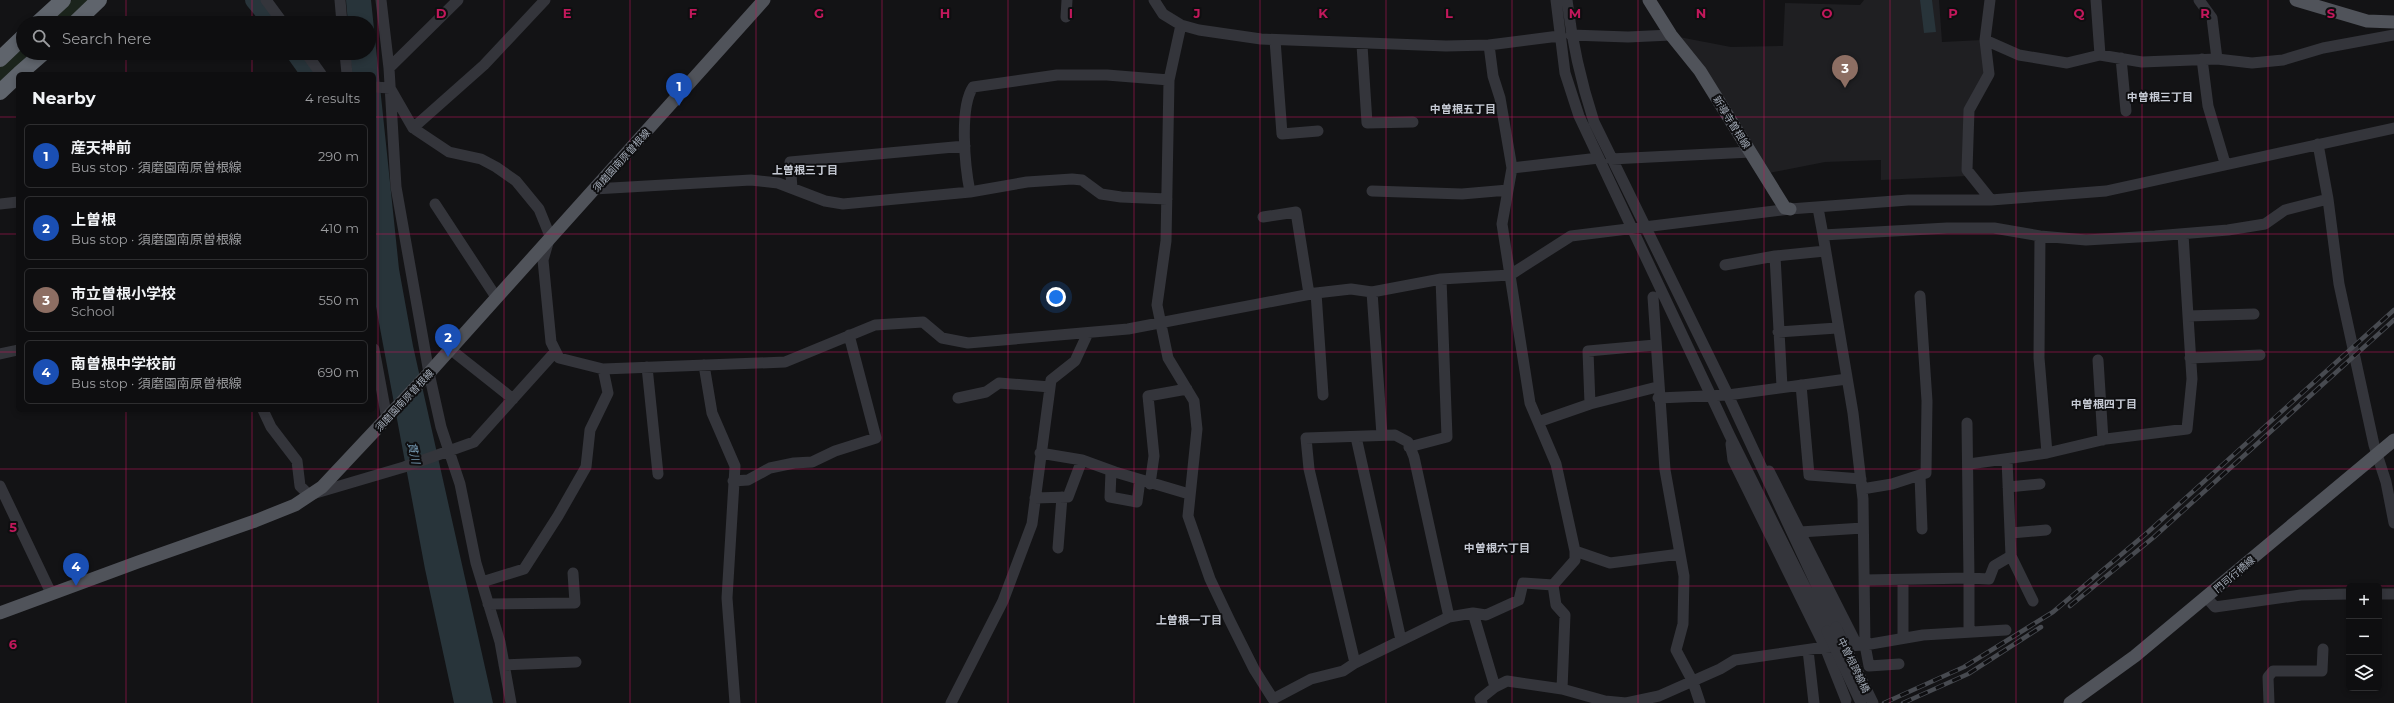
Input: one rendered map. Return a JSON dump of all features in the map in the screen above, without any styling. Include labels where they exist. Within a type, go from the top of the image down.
[{"type":"highway","points":[[46,16],[63,0]]},
{"type":"highway","points":[[82,16],[99,0]]},
{"type":"highway","points":[[0,59],[16,44]]},
{"type":"highway","points":[[22,72],[35,60]]},
{"type":"highway","points":[[0,92],[16,78]]},
{"type":"main road","name":"須磨園南原曽根線","points":[[0,613],[51,593],[295,506],[322,487],[428,375],[550,236],[764,0]]},
{"type":"main road","name":"新導寺曽根線","points":[[1650,0],[1671,35],[1700,71],[1785,208],[1790,210]]},
{"type":"main road","points":[[2296,0],[2367,22],[2394,22]]},
{"type":"main road","name":"門司行橋線","points":[[2070,703],[2135,656],[2394,440]]},
{"type":"street","points":[[266,0],[278,16]]},
{"type":"street","points":[[340,0],[341,16]]},
{"type":"street","points":[[381,0],[389,68],[396,187],[428,375],[446,453],[460,484],[482,582],[504,665],[511,703]]},
{"type":"street","points":[[389,68],[458,0]]},
{"type":"street","points":[[413,128],[484,65],[545,0]]},
{"type":"street","points":[[1066,17],[1067,0]]},
{"type":"street","points":[[1154,0],[1163,14],[1182,25],[1199,30],[1275,40],[1446,46],[1489,44],[1559,36]]},
{"type":"street","points":[[1556,0],[1559,36],[1572,96],[1598,158],[1730,436],[1831,629]]},
{"type":"street","points":[[1567,0],[1571,35],[1581,83],[1594,122],[1728,395],[1831,629]]},
{"type":"street","points":[[1990,0],[1985,40],[1989,74],[1969,110],[1967,170],[1991,200]]},
{"type":"street","points":[[2096,0],[2096,30],[2100,55]]},
{"type":"street","points":[[2199,0],[2212,18],[2218,59]]},
{"type":"street","points":[[1182,25],[1168,80],[1166,241],[1157,305],[1168,358],[1194,401],[1196,429],[1188,516],[1210,579],[1254,669],[1273,699],[1311,679],[1343,671],[1355,663],[1449,617],[1473,613],[1486,615],[1519,600],[1523,583],[1553,585]]},
{"type":"street","points":[[1571,35],[1628,37],[1671,35]]},
{"type":"street","points":[[1985,40],[2019,55],[2067,63],[2100,55],[2142,62],[2218,59],[2252,64],[2283,60],[2323,48],[2394,35]]},
{"type":"street","points":[[1275,40],[1282,134],[1318,131]]},
{"type":"street","points":[[1362,44],[1367,123],[1413,122]]},
{"type":"street","points":[[1489,44],[1493,76],[1500,98],[1512,168],[1502,224],[1530,402],[1556,464],[1575,550],[1575,560],[1553,585]]},
{"type":"street","points":[[2121,58],[2126,111]]},
{"type":"street","points":[[2202,59],[2208,106],[2225,163]]},
{"type":"street","points":[[311,60],[320,72]]},
{"type":"street","points":[[346,60],[347,72]]},
{"type":"street","points":[[970,192],[965,168],[966,96],[973,87],[1057,75],[1107,74],[1168,80]]},
{"type":"street","points":[[376,87],[389,88]]},
{"type":"street","points":[[389,88],[413,128],[449,152],[481,159],[496,167],[516,181],[539,209],[550,236],[543,260],[551,342],[559,358],[603,369],[785,362],[874,325],[923,322],[942,338],[968,343],[1128,329],[1312,294],[1351,289],[1372,292],[1441,279],[1510,275],[1571,236],[1790,210],[1908,200],[1991,200],[2106,191],[2225,163],[2394,128]]},
{"type":"street","points":[[2318,144],[2328,199],[2339,284],[2374,445],[2378,453],[2394,523]]},
{"type":"street","points":[[792,188],[790,162],[965,146]]},
{"type":"street","points":[[1611,159],[1751,152]]},
{"type":"street","points":[[1512,168],[1598,158]]},
{"type":"street","points":[[594,189],[751,180],[778,183],[825,201],[843,204],[970,192],[1028,182],[1072,179],[1082,180],[1101,194],[1121,197],[1167,199]]},
{"type":"street","points":[[1372,191],[1462,194],[1508,190]]},
{"type":"street","points":[[1823,235],[1947,228],[1994,228],[2040,236],[2086,240],[2183,234],[2228,230],[2265,224],[2285,210],[2328,199]]},
{"type":"street","points":[[0,204],[16,202]]},
{"type":"street","points":[[435,204],[496,297]]},
{"type":"street","points":[[1818,208],[1847,379],[1861,484],[1864,580],[1861,645]]},
{"type":"street","points":[[1263,217],[1296,212],[1312,294],[1323,395]]},
{"type":"street","points":[[1969,464],[2047,454],[2103,440],[2187,429],[2192,379],[2183,234]]},
{"type":"street","points":[[2040,236],[2039,358],[2047,454]]},
{"type":"street","points":[[1725,265],[1775,256],[1825,251]]},
{"type":"street","points":[[1775,256],[1782,387]]},
{"type":"street","points":[[1409,447],[1447,437],[1441,279]]},
{"type":"street","points":[[1372,292],[1382,435]]},
{"type":"street","points":[[1801,385],[1809,475],[1861,484],[1892,484],[1926,473],[1927,401],[1920,296]]},
{"type":"street","points":[[1653,297],[1658,393],[1665,470],[1684,576],[1684,616],[1676,650],[1693,682],[1700,703]]},
{"type":"street","points":[[2188,316],[2254,314]]},
{"type":"street","points":[[1778,332],[1838,328]]},
{"type":"street","points":[[951,703],[1003,601],[1032,524],[1040,453],[1051,380],[1075,361],[1088,333]]},
{"type":"street","points":[[733,481],[748,480],[770,468],[794,463],[812,462],[835,451],[876,438],[849,335]]},
{"type":"street","points":[[1590,404],[1588,351],[1655,345]]},
{"type":"street","points":[[450,349],[513,399]]},
{"type":"street","points":[[0,354],[16,350]]},
{"type":"street","points":[[264,412],[271,427],[296,461],[300,486],[310,495],[404,468],[474,442],[555,352]]},
{"type":"street","points":[[2190,358],[2260,355]]},
{"type":"street","points":[[376,358],[389,416]]},
{"type":"street","points":[[2098,360],[2103,440]]},
{"type":"street","points":[[704,365],[712,413],[735,466],[727,598],[735,703]]},
{"type":"street","points":[[647,367],[658,474]]},
{"type":"street","points":[[482,582],[524,568],[558,516],[586,467],[590,430],[608,393],[603,369]]},
{"type":"street","points":[[1538,422],[1590,404],[1658,393],[1728,395],[1847,379]]},
{"type":"street","points":[[958,398],[986,392],[999,383],[1050,386]]},
{"type":"street","points":[[1111,471],[1110,497],[1137,502],[1154,456],[1148,396],[1187,389]]},
{"type":"street","points":[[1967,423],[1969,464],[1969,632]]},
{"type":"street","points":[[1355,663],[1309,469],[1306,438],[1395,435],[1408,442],[1449,617]]},
{"type":"street","points":[[1746,435],[1777,483],[1800,532],[1861,645],[1869,666],[1899,664]]},
{"type":"street","points":[[1356,436],[1401,640]]},
{"type":"street","points":[[1730,436],[1733,460],[1824,647],[1846,700]]},
{"type":"street","points":[[1040,453],[1082,460],[1145,482],[1189,494]]},
{"type":"street","points":[[2007,459],[2011,556],[2033,601]]},
{"type":"street","points":[[1035,498],[1068,497],[1082,460]]},
{"type":"street","points":[[1920,475],[1922,529]]},
{"type":"street","points":[[2008,487],[2040,484]]},
{"type":"street","points":[[0,487],[51,593]]},
{"type":"street","points":[[1058,548],[1062,497]]},
{"type":"street","points":[[1800,532],[1863,528]]},
{"type":"street","points":[[2011,533],[2046,530]]},
{"type":"street","points":[[1575,550],[1610,563],[1680,554]]},
{"type":"street","points":[[1864,580],[1989,579],[1994,566],[2011,556]]},
{"type":"street","points":[[488,604],[575,603],[572,573]]},
{"type":"street","points":[[1903,580],[1903,638]]},
{"type":"street","points":[[1553,585],[1556,604],[1565,615],[1562,689]]},
{"type":"street","points":[[2206,597],[2215,607],[2301,595],[2346,594]]},
{"type":"street","points":[[2382,594],[2394,594]]},
{"type":"street","points":[[1473,613],[1495,687]]},
{"type":"street","name":"中曽根跨線橋","points":[[1831,629],[1861,703]]},
{"type":"street","name":"中曽根跨線橋","points":[[1831,629],[1873,703]]},
{"type":"street","points":[[1478,702],[1495,687],[1507,681],[1562,689],[1605,701],[1626,702],[1659,696],[1693,682],[1735,660],[1824,647],[1861,645],[1903,638],[2006,630]]},
{"type":"street","points":[[2269,703],[2268,677],[2273,671],[2322,671],[2323,649]]},
{"type":"street","points":[[1808,650],[1814,703]]},
{"type":"street","points":[[504,665],[576,662]]},
{"type":"shaded area","points":[[72,0],[90,0],[73,16],[55,16]]},
{"type":"shaded area","points":[[1864,0],[1939,0],[1942,42],[1982,40],[1986,72],[1973,93],[1968,176],[1881,180],[1881,160],[1825,162],[1769,173],[1679,37],[1731,47],[1783,46],[1785,3],[1860,5]]},
{"type":"shaded area","points":[[16,52],[16,60],[26,60],[0,84],[0,67]]},
{"type":"water","points":[[346,0],[371,0],[373,16],[347,16]]},
{"type":"water","points":[[1920,0],[1932,0],[1936,32],[1924,33]]},
{"type":"water","points":[[376,48],[399,269],[413,346],[493,703],[454,703],[425,569],[376,307],[376,72],[352,72],[351,60],[376,60]]},
{"type":"waterway","name":"貫川","points":[[254,0],[267,16]]},
{"type":"waterway","name":"貫川","points":[[300,60],[309,72]]},
{"type":"railway","points":[[1884,703],[1964,667],[2053,612],[2148,532],[2394,310]]},
{"type":"railway","points":[[2070,606],[2154,537],[2394,320]]},
{"type":"railway","points":[[1903,703],[1968,674],[2041,627]]},
{"type":"place","name":"市立曽根小学校","points":[[1845,88]]},
{"type":"place","name":"産天神前","points":[[679,106]]},
{"type":"place","name":"上曽根","points":[[448,357]]},
{"type":"place","name":"南曽根中学校前","points":[[76,586]]},
{"type":"district","name":"中曽根三丁目","points":[[2160,97]]},
{"type":"district","name":"中曽根五丁目","points":[[1463,109]]},
{"type":"district","name":"上曽根三丁目","points":[[805,170]]},
{"type":"district","name":"中曽根四丁目","points":[[2104,404]]},
{"type":"district","name":"中曽根六丁目","points":[[1497,548]]},
{"type":"district","name":"上曽根一丁目","points":[[1189,620]]}]
